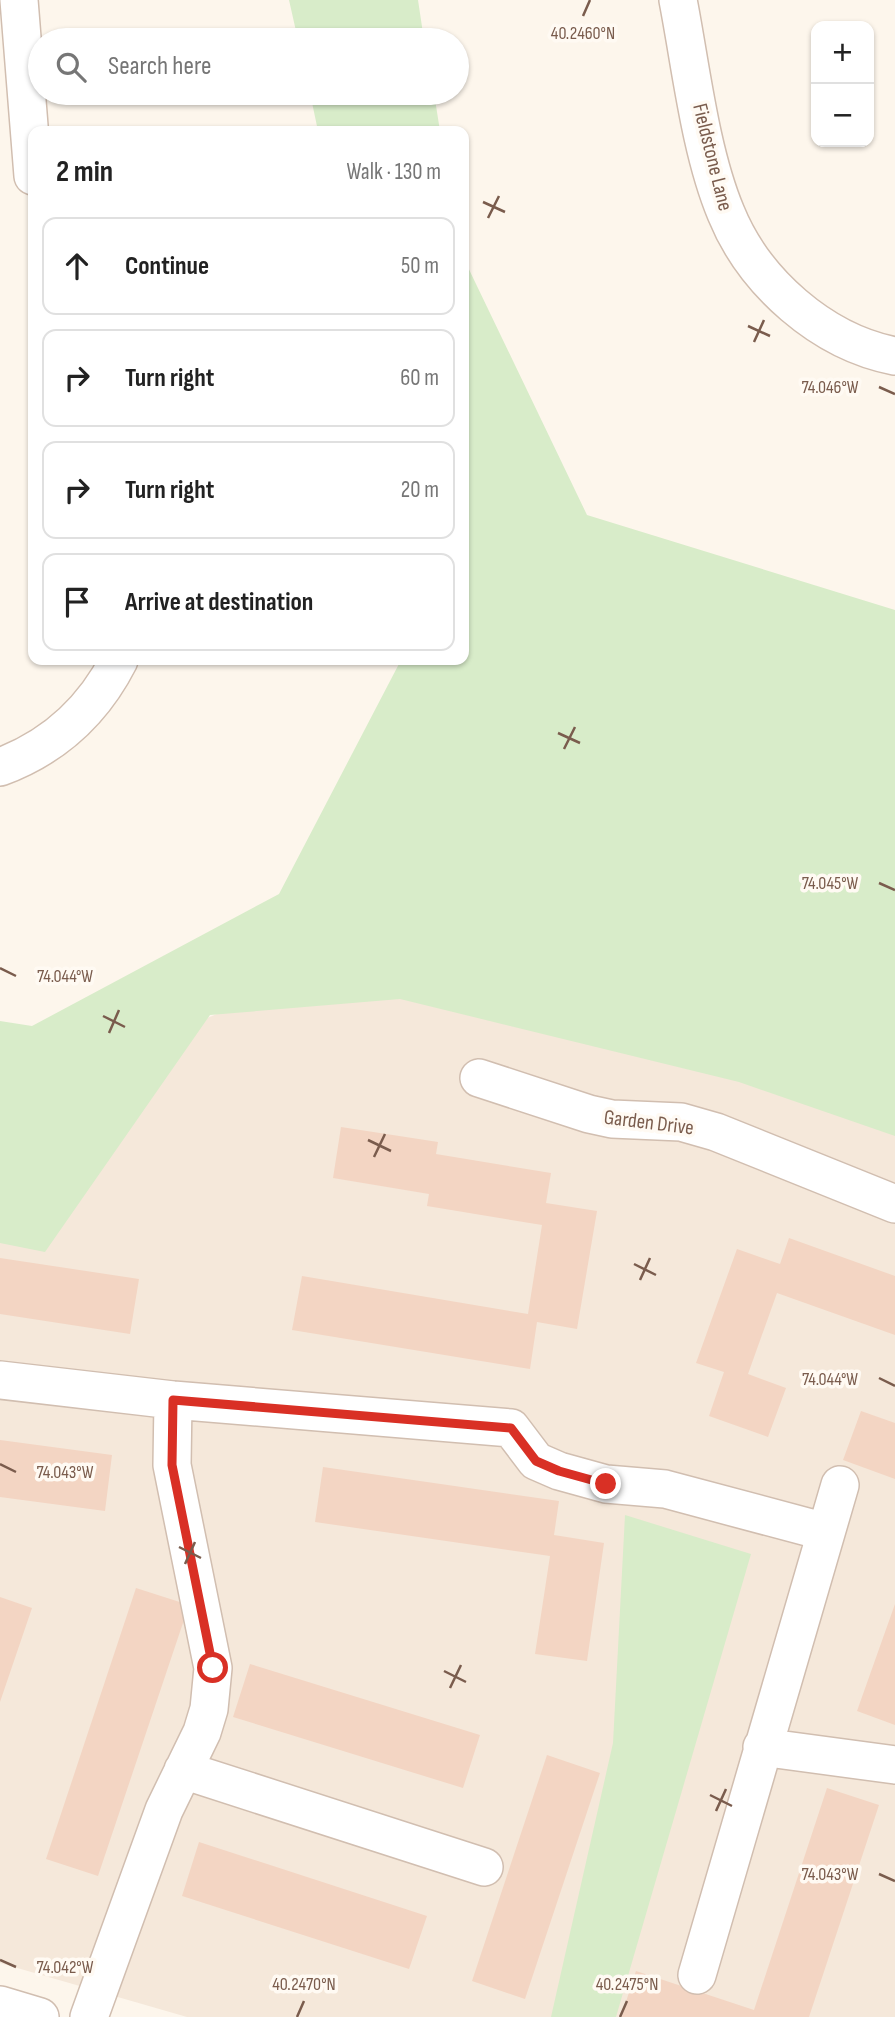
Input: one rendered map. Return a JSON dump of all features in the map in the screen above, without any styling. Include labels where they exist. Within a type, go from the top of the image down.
[{"type":"street","points":[[19,0],[21,159]]},
{"type":"street","name":"Fieldstone Lane","points":[[678,0],[712,171],[735,234],[778,290],[811,319],[848,341],[895,356]]},
{"type":"street","points":[[0,767],[29,756],[61,735],[89,708],[116,665]]},
{"type":"street","name":"Garden Drive","points":[[479,1078],[589,1114],[612,1119],[681,1122],[895,1204]]},
{"type":"street","points":[[0,1380],[173,1400],[511,1428],[536,1461],[559,1471],[606,1484],[666,1489],[825,1532]]},
{"type":"street","points":[[89,2017],[164,1810],[209,1709],[213,1668],[172,1465],[173,1400]]},
{"type":"street","points":[[697,1975],[840,1485]]},
{"type":"street","points":[[762,1747],[895,1765]]},
{"type":"street","points":[[183,1770],[484,1867]]},
{"type":"shaded area","points":[[895,885],[895,2017],[187,2017],[0,1963],[0,1085],[27,1092],[448,919]]},
{"type":"green space","points":[[289,0],[418,0],[422,28],[295,28]]},
{"type":"green space","points":[[313,105],[436,105],[439,126],[317,126]]},
{"type":"green space","points":[[469,269],[587,515],[895,610],[895,1136],[739,1082],[400,999],[210,1015],[45,1252],[0,1243],[0,1021],[32,1026],[279,894],[398,665],[469,665]]},
{"type":"green space","points":[[625,1515],[751,1554],[616,2017],[551,2017],[613,1743]]},
{"type":"building","points":[[341,1127],[438,1142],[436,1154],[551,1173],[546,1203],[597,1211],[577,1329],[537,1322],[530,1369],[292,1330],[302,1276],[528,1314],[542,1225],[427,1206],[429,1194],[333,1178]]},
{"type":"building","points":[[789,1238],[895,1276],[895,1335],[777,1293],[748,1374],[786,1388],[768,1437],[709,1416],[724,1372],[696,1363],[737,1249],[780,1264]]},
{"type":"building","points":[[0,1258],[139,1279],[130,1334],[0,1314]]},
{"type":"building","points":[[861,1411],[895,1423],[895,1479],[843,1460]]},
{"type":"building","points":[[0,1440],[112,1455],[105,1511],[0,1497]]},
{"type":"building","points":[[323,1467],[559,1501],[554,1535],[604,1543],[587,1661],[535,1654],[550,1556],[315,1522]]},
{"type":"building","points":[[136,1588],[189,1605],[98,1876],[46,1859]]},
{"type":"building","points":[[0,1597],[32,1608],[0,1702]]},
{"type":"building","points":[[895,1604],[895,1725],[857,1711]]},
{"type":"building","points":[[250,1664],[480,1735],[463,1788],[233,1717]]},
{"type":"building","points":[[547,1755],[600,1773],[525,1999],[472,1981]]},
{"type":"building","points":[[827,1788],[879,1805],[809,2017],[621,2017],[636,1971],[754,2010]]},
{"type":"building","points":[[199,1842],[427,1916],[409,1969],[182,1896]]},
{"type":"route","points":[[213,1668],[172,1465],[173,1400],[511,1428],[536,1461],[559,1471],[606,1484]]}]
